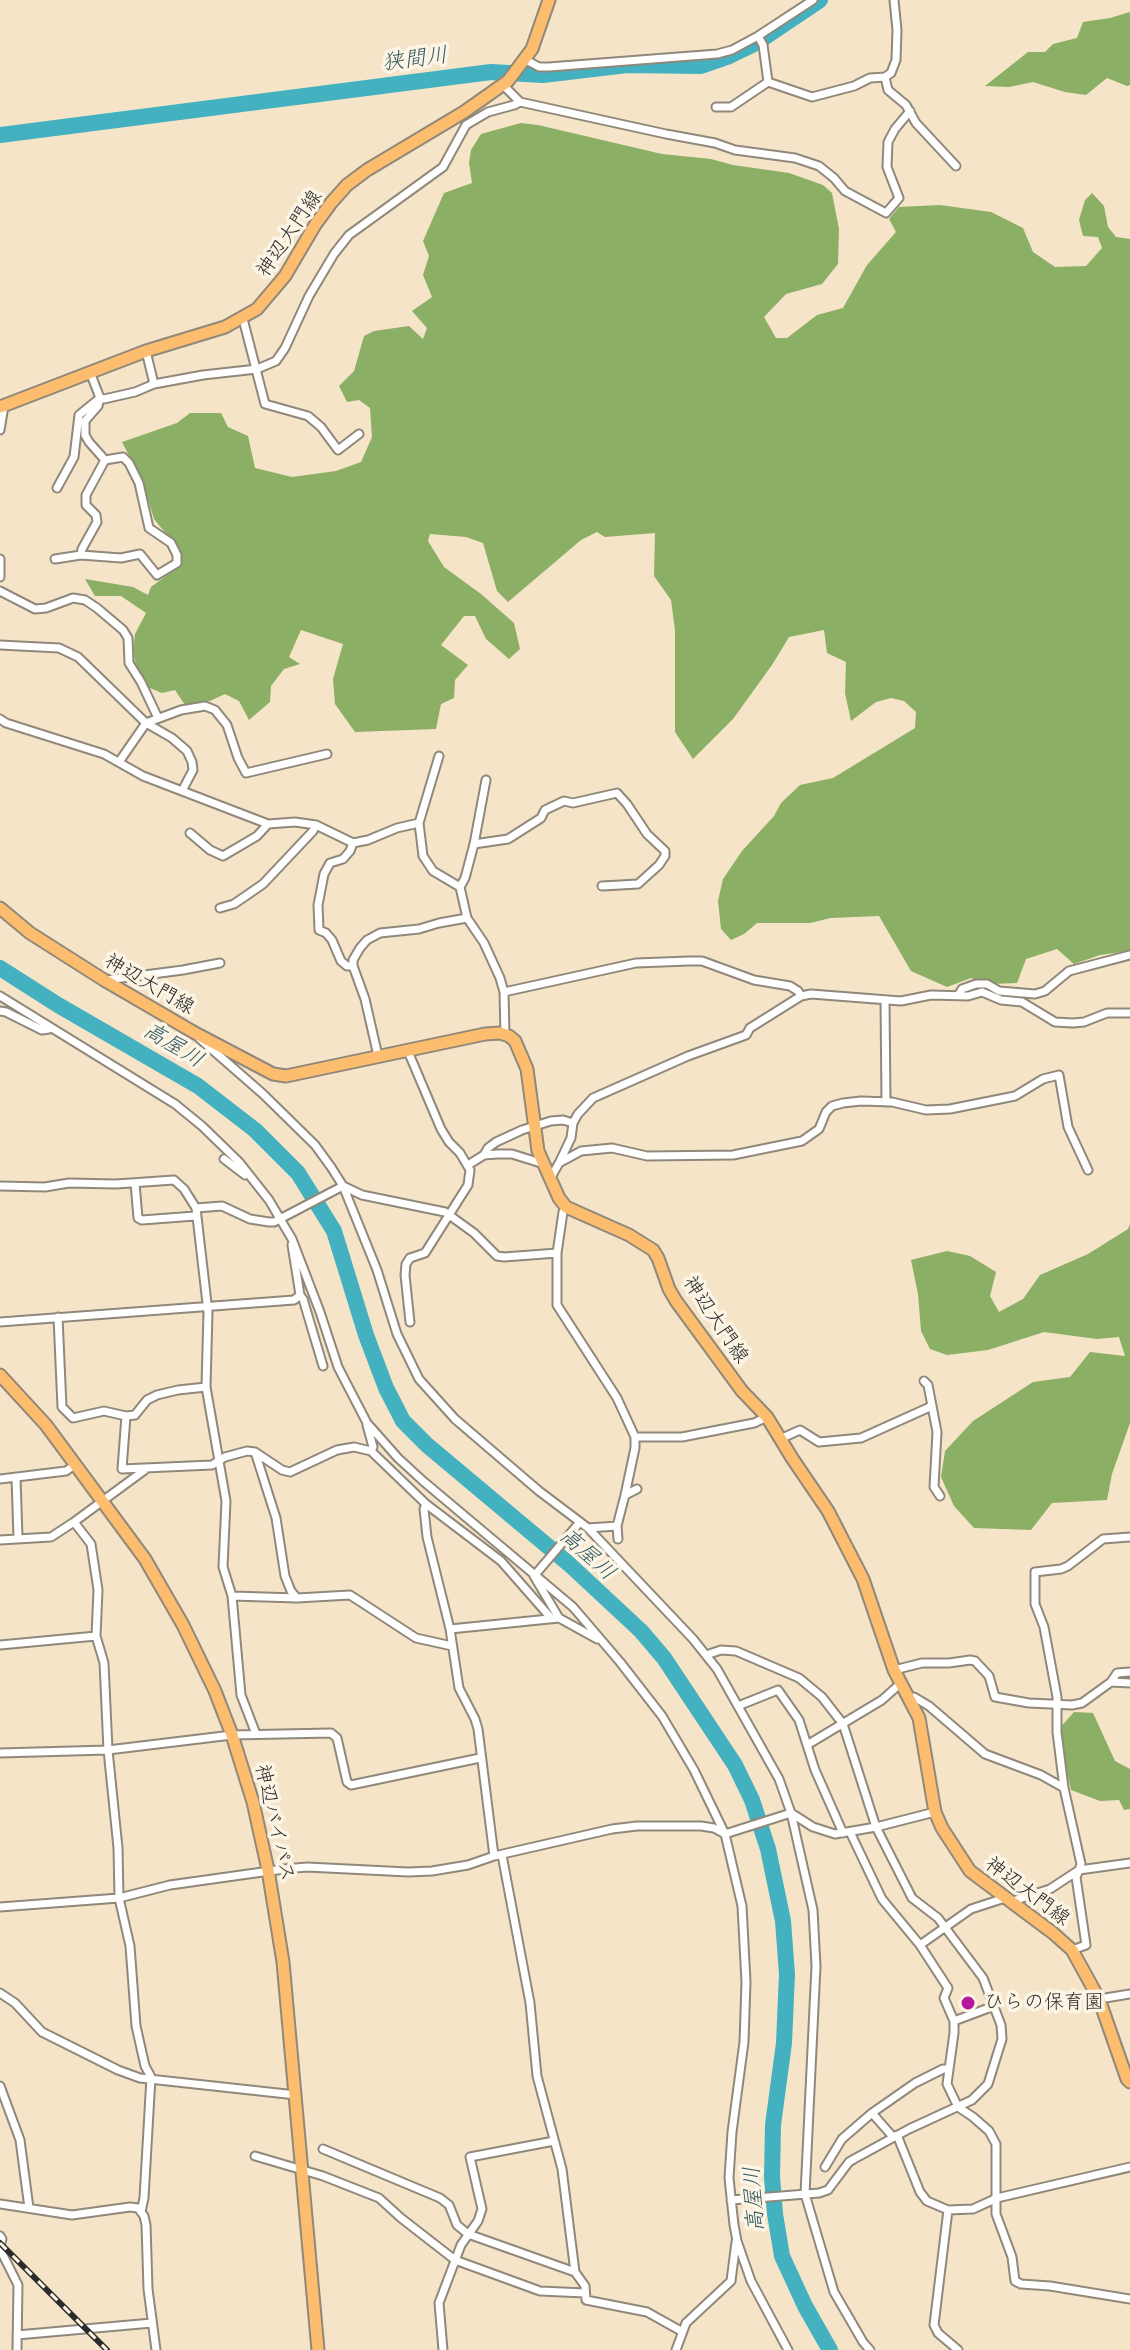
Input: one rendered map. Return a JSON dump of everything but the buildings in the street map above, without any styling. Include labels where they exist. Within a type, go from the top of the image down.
[{"type":"main road","name":"神辺大門線","points":[[2,406],[146,351],[225,327],[257,309],[285,276],[315,225],[347,185],[505,83],[524,62],[536,41],[549,0]]},
{"type":"main road","name":"神辺大門線","points":[[0,908],[30,933],[104,980],[261,1069],[286,1076],[485,1034],[505,1035]]},
{"type":"main road","points":[[505,1035],[515,1041],[527,1069],[538,1151],[566,1207]]},
{"type":"main road","name":"神辺大門線","points":[[566,1207],[629,1235],[653,1250],[676,1301],[742,1391],[767,1417],[828,1511],[863,1579],[894,1670],[919,1718],[935,1812],[950,1842],[970,1871],[1072,1950],[1099,1999],[1130,2082]]},
{"type":"main road","name":"神辺バイパス","points":[[0,1375],[46,1425],[145,1559],[183,1625],[232,1735],[253,1802],[283,1962],[318,2350]]},
{"type":"street","points":[[524,62],[539,67],[556,67],[717,54],[758,36],[813,0]]},
{"type":"street","points":[[768,82],[812,97],[854,86],[870,78],[885,77],[891,73],[896,60],[894,0]]},
{"type":"street","points":[[758,36],[763,45],[768,82]]},
{"type":"street","points":[[885,77],[888,90],[906,105],[916,123],[956,166]]},
{"type":"street","points":[[716,107],[731,107],[768,82]]},
{"type":"street","points":[[505,83],[520,102]]},
{"type":"street","points":[[57,488],[74,457],[79,415],[100,398],[135,392],[154,384],[257,369],[276,361],[309,296],[349,235],[443,167],[466,125],[488,112],[520,102],[715,143],[735,150],[795,158],[819,166],[845,191],[886,213],[899,198],[887,167],[888,142],[910,111]]},
{"type":"street","points":[[243,319],[265,404],[308,416],[321,427],[338,450],[359,434]]},
{"type":"street","points":[[146,351],[154,384]]},
{"type":"street","points":[[90,372],[100,398],[98,406],[85,421],[85,435],[105,460]]},
{"type":"street","points":[[0,430],[2,406]]},
{"type":"street","points":[[55,559],[81,555],[121,558],[140,554],[157,575],[177,563],[171,543],[149,528],[139,483],[129,463],[123,457],[105,460]]},
{"type":"street","points":[[81,555],[97,522],[96,515],[86,505],[86,495],[105,460]]},
{"type":"street","points":[[0,559],[0,577]]},
{"type":"street","points":[[0,591],[35,609],[73,598],[85,600],[97,608],[128,638],[129,663],[158,718]]},
{"type":"street","points":[[0,645],[59,648],[78,657],[146,723],[187,751],[193,770],[182,791]]},
{"type":"street","points":[[119,762],[146,723],[205,706],[215,710],[227,725],[246,773],[327,754]]},
{"type":"street","points":[[0,719],[104,754],[143,776],[268,824],[295,822],[316,825],[353,843],[419,823]]},
{"type":"street","points":[[439,756],[419,823],[423,856],[429,867],[460,887]]},
{"type":"street","points":[[486,780],[474,844],[460,887],[467,918],[494,962],[504,992],[505,1035]]},
{"type":"street","points":[[474,844],[508,839],[541,818],[545,810],[564,801],[573,803],[617,793],[647,834],[665,851],[665,856],[638,884],[602,886]]},
{"type":"street","points":[[190,833],[210,850],[223,856],[257,836],[268,824]]},
{"type":"street","points":[[220,908],[234,904],[263,884],[316,825]]},
{"type":"street","points":[[353,843],[343,859],[330,863],[324,874],[318,905],[319,930],[332,940],[341,961],[353,966]]},
{"type":"street","points":[[378,1056],[365,999],[353,966],[360,948],[374,936],[467,918]]},
{"type":"street","points":[[959,994],[962,989],[976,984],[987,984],[999,991],[1035,994],[1045,991],[1069,971],[1130,955]]},
{"type":"street","points":[[504,992],[636,963],[702,961],[754,980],[790,986],[801,996]]},
{"type":"street","points":[[104,980],[220,963]]},
{"type":"street","points":[[550,1179],[571,1138],[573,1123],[593,1098],[688,1056],[746,1035],[750,1028],[801,996],[901,1001],[931,995],[968,996],[982,992],[1001,1000],[1022,1002],[1055,1022],[1073,1023],[1107,1013],[1130,1013]]},
{"type":"street","points":[[0,996],[175,1104],[239,1162],[269,1200],[292,1239],[338,1367],[367,1423],[373,1447],[371,1451]]},
{"type":"street","points":[[885,1001],[886,1102]]},
{"type":"street","points":[[0,1011],[42,1030],[50,1029]]},
{"type":"street","points":[[195,1033],[202,1043],[236,1068],[315,1145],[343,1186],[377,1270],[397,1334],[419,1379],[455,1419],[582,1525],[658,1601],[717,1669],[779,1779],[813,1910],[816,1966],[803,2194],[834,2292],[870,2350]]},
{"type":"street","points":[[407,1049],[441,1129],[470,1170],[468,1185],[425,1253],[410,1258],[406,1264],[410,1322]]},
{"type":"street","points":[[559,1163],[581,1151],[612,1148],[647,1156],[733,1155],[802,1141],[819,1129],[832,1106],[861,1101],[886,1102],[926,1110],[950,1109],[1015,1096],[1043,1079],[1059,1075],[1068,1127],[1088,1170]]},
{"type":"street","points":[[468,1165],[484,1155],[496,1142],[551,1121],[573,1123]]},
{"type":"street","points":[[484,1155],[512,1154],[544,1164]]},
{"type":"street","points":[[224,1159],[251,1177]]},
{"type":"street","points":[[0,1186],[45,1187],[69,1183],[174,1180],[184,1189],[196,1212],[206,1306],[206,1387],[226,1501],[223,1567],[232,1596],[241,1695],[256,1734]]},
{"type":"street","points":[[135,1183],[138,1218],[142,1220],[222,1206],[260,1222],[274,1222],[343,1186]]},
{"type":"street","points":[[343,1186],[362,1195],[445,1212],[474,1233],[497,1256],[557,1253]]},
{"type":"street","points":[[566,1207],[557,1253],[557,1305],[617,1398],[635,1437],[617,1526],[618,1539]]},
{"type":"street","points":[[292,1239],[300,1295],[323,1366]]},
{"type":"street","points":[[0,1322],[294,1300],[300,1295]]},
{"type":"street","points":[[58,1317],[62,1407],[73,1418],[104,1411],[135,1415],[147,1400],[157,1395],[206,1387]]},
{"type":"street","points":[[924,1381],[928,1385],[937,1432],[934,1487],[940,1496]]},
{"type":"street","points":[[780,1439],[800,1430],[819,1442],[861,1438],[932,1406]]},
{"type":"street","points":[[126,1416],[122,1469],[212,1465],[247,1451],[255,1452],[290,1472],[337,1450],[354,1447],[371,1451],[426,1504],[501,1561],[555,1618],[603,1641]]},
{"type":"street","points":[[635,1437],[682,1437],[754,1423],[767,1417]]},
{"type":"street","points":[[367,1423],[398,1458],[573,1607],[603,1641],[662,1716],[726,1833],[742,1906],[746,1982],[744,2042],[730,2163],[732,2200],[737,2241],[751,2281],[788,2350]]},
{"type":"street","points":[[255,1452],[276,1518],[285,1576],[297,1598]]},
{"type":"street","points":[[0,1479],[66,1471],[76,1464]]},
{"type":"street","points":[[0,1540],[51,1537],[148,1468]]},
{"type":"street","points":[[16,1478],[18,1537]]},
{"type":"street","points":[[625,1495],[637,1489]]},
{"type":"street","points":[[426,1504],[427,1537],[450,1629],[459,1688],[478,1729],[480,1758],[498,1855],[530,2003],[537,2076],[562,2169],[575,2272],[585,2286],[586,2300],[647,2312],[681,2331]]},
{"type":"street","points":[[74,1522],[91,1544],[98,1590],[96,1636],[104,1663],[119,1898],[130,1946],[136,2026],[145,2066],[151,2077],[141,2212]]},
{"type":"street","points":[[535,1575],[582,1525],[617,1526]]},
{"type":"street","points":[[1072,1950],[1086,1945],[1076,1877],[1081,1864],[1064,1788],[1056,1704],[1044,1627],[1035,1604],[1035,1572],[1068,1566],[1103,1539],[1130,1537]]},
{"type":"street","points":[[535,1575],[555,1618]]},
{"type":"street","points":[[232,1596],[297,1598],[350,1595],[416,1638],[452,1646]]},
{"type":"street","points":[[450,1629],[555,1618]]},
{"type":"street","points":[[0,1645],[96,1636]]},
{"type":"street","points":[[706,1655],[721,1650],[736,1651],[799,1678],[822,1697],[843,1724],[876,1827],[912,1898],[929,1910],[945,1928],[983,1978],[1001,2025],[1002,2039],[988,2084],[972,2100],[895,2136],[849,2162],[828,2190],[732,2200]]},
{"type":"street","points":[[894,1670],[922,1663],[970,1660],[975,1661],[989,1676],[995,1697],[1029,1703],[1072,1705],[1082,1703],[1111,1682],[1117,1673],[1130,1672]]},
{"type":"street","points":[[1111,1682],[1130,1683]]},
{"type":"street","points":[[807,1745],[882,1700],[901,1683]]},
{"type":"street","points":[[738,1706],[778,1690],[799,1720],[815,1770],[882,1899],[920,1945],[948,1988],[944,1998],[954,2021],[954,2033],[947,2084],[958,2107],[989,2131],[996,2144],[996,2214],[1012,2257],[1015,2281],[1130,2299]]},
{"type":"street","points":[[909,1699],[914,1697],[929,1706],[985,1754],[1041,1775],[1064,1788]]},
{"type":"street","points":[[0,1753],[108,1750],[232,1735],[331,1733],[337,1738],[347,1782],[351,1785],[480,1758]]},
{"type":"street","points":[[0,1907],[119,1898],[170,1885],[268,1870],[307,1867],[432,1871],[468,1865],[588,1833],[637,1826],[701,1826],[726,1833],[789,1813],[826,1833],[846,1833],[935,1812]]},
{"type":"street","points":[[920,1945],[971,1909],[1050,1889],[1079,1870],[1130,1863]]},
{"type":"street","points":[[0,1993],[15,2003],[42,2032],[140,2078],[296,2095]]},
{"type":"street","points":[[1099,1999],[1130,1994]]},
{"type":"street","points":[[954,2021],[994,2006]]},
{"type":"street","points":[[825,2167],[842,2139],[872,2113],[915,2083],[947,2069]]},
{"type":"street","points":[[0,2086],[20,2140],[29,2208]]},
{"type":"street","points":[[872,2113],[895,2136],[927,2201],[948,2210],[973,2209],[997,2198],[1130,2167]]},
{"type":"street","points":[[443,2350],[439,2303],[455,2260],[482,2209],[470,2157],[554,2141]]},
{"type":"street","points":[[323,2149],[440,2198],[449,2205],[457,2225],[468,2234],[575,2272]]},
{"type":"street","points":[[255,2156],[323,2176],[379,2198],[455,2260],[540,2291],[585,2293]]},
{"type":"street","points":[[0,2204],[72,2215],[138,2208],[146,2225],[148,2289],[156,2350]]},
{"type":"street","points":[[948,2210],[934,2325],[938,2333],[958,2350]]},
{"type":"street","points":[[0,2236],[0,2248],[18,2285],[17,2350]]},
{"type":"street","points":[[676,2350],[686,2323],[731,2281],[737,2241]]},
{"type":"street","points":[[17,2335],[152,2323]]},
{"type":"green space","points":[[1130,12],[1130,85],[1107,78],[1086,95],[1033,82],[1009,87],[985,86],[1028,52],[1045,52],[1053,44],[1077,38],[1083,22]]},
{"type":"green space","points":[[521,123],[662,154],[789,173],[823,185],[832,193],[839,229],[838,264],[822,284],[786,294],[764,317],[776,338],[787,338],[817,315],[843,308],[867,265],[896,232],[889,219],[899,207],[940,205],[991,212],[1023,228],[1033,252],[1055,267],[1086,266],[1102,248],[1098,237],[1083,236],[1079,220],[1085,200],[1092,193],[1104,206],[1108,227],[1116,237],[1130,239],[1130,951],[1100,955],[1074,964],[1057,949],[1026,959],[1017,983],[991,984],[971,978],[947,987],[911,971],[879,916],[831,918],[810,923],[757,923],[731,940],[721,929],[718,901],[723,879],[742,851],[800,785],[833,778],[915,728],[916,712],[904,701],[891,698],[876,702],[851,721],[845,693],[846,662],[827,653],[824,630],[789,637],[733,719],[693,759],[675,732],[675,630],[671,600],[654,576],[655,533],[605,537],[597,532],[581,540],[508,602],[497,591],[483,543],[466,537],[430,534],[428,541],[444,567],[514,623],[520,649],[509,659],[486,639],[475,616],[464,616],[441,645],[468,665],[455,680],[454,698],[441,704],[436,729],[355,732],[335,704],[333,679],[343,644],[301,630],[289,657],[300,664],[284,669],[271,686],[270,702],[249,720],[239,701],[225,694],[210,701],[185,705],[175,690],[162,693],[145,686],[137,671],[133,651],[135,634],[146,613],[121,596],[95,596],[85,579],[133,587],[148,595],[151,587],[181,565],[180,551],[154,519],[143,483],[122,442],[177,423],[190,413],[221,413],[228,427],[248,436],[255,468],[292,477],[336,471],[361,462],[372,437],[370,408],[359,400],[347,402],[339,386],[354,371],[364,336],[374,331],[409,326],[423,339],[427,328],[412,311],[432,297],[423,275],[429,256],[423,241],[444,193],[472,183],[471,150],[481,134]]},
{"type":"green space","points":[[1130,1224],[1130,1423],[1112,1474],[1107,1500],[1052,1503],[1031,1530],[974,1528],[954,1506],[941,1477],[945,1451],[973,1421],[1033,1382],[1070,1377],[1090,1352],[1125,1356],[1119,1337],[1097,1339],[1044,1332],[988,1350],[947,1355],[930,1349],[921,1331],[911,1260],[947,1251],[970,1256],[996,1272],[990,1296],[999,1312],[1023,1299],[1040,1275],[1088,1254],[1128,1229]]},
{"type":"green space","points":[[1074,1712],[1093,1713],[1115,1761],[1130,1769],[1130,1809],[1124,1810],[1119,1800],[1100,1801],[1071,1790],[1058,1730]]},
{"type":"waterway","name":"狭間川","points":[[0,135],[491,72],[543,75],[627,65],[701,66],[756,43],[820,0]]},
{"type":"waterway","name":"高屋川","points":[[0,968],[198,1086],[255,1130],[298,1173],[334,1231],[366,1335],[386,1388],[403,1421],[427,1445],[569,1564],[641,1631],[664,1658],[735,1765],[752,1800],[768,1849],[783,1921],[787,1974],[784,2043],[773,2125],[775,2214],[782,2256],[830,2350]]},
{"type":"railway","points":[[0,2243],[107,2350]]},
{"type":"place","name":"ひらの保育園","points":[[968,2003]]}]
